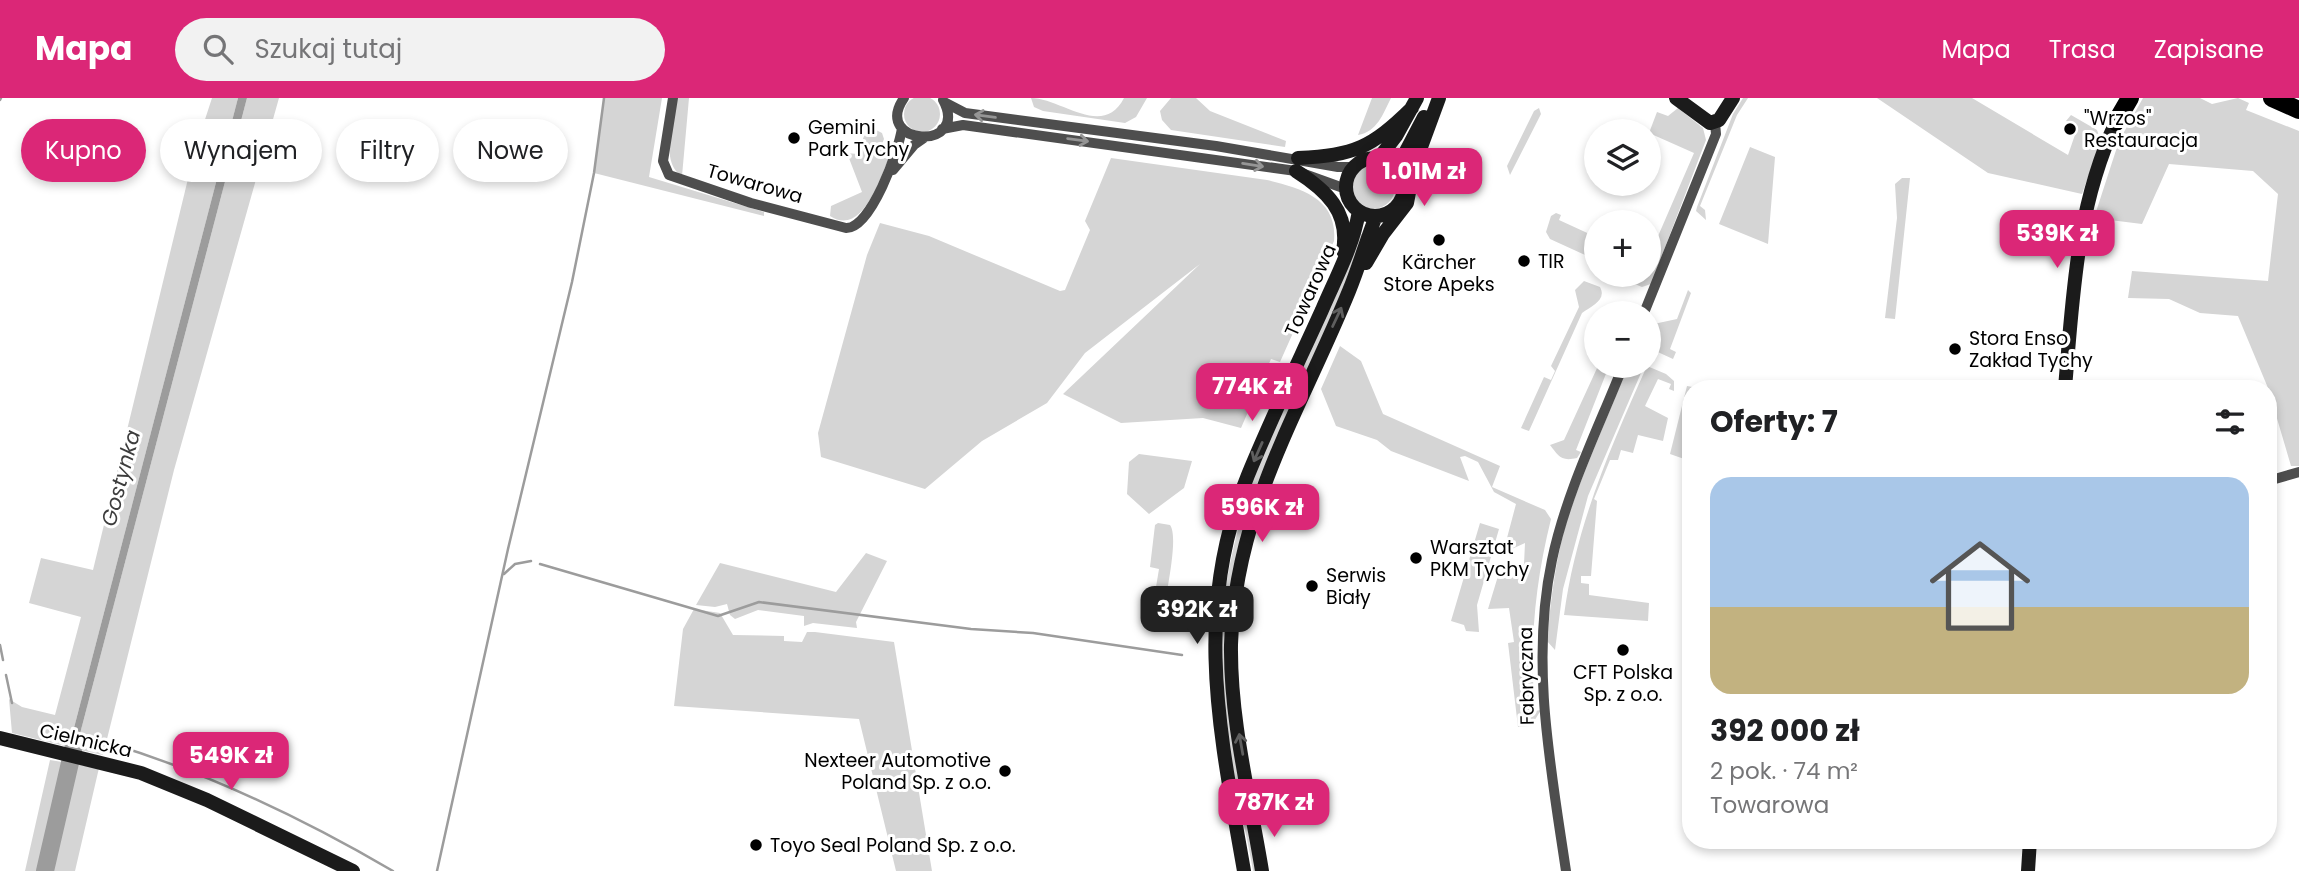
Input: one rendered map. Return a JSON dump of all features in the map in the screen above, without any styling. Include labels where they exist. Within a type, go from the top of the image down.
[{"type":"main road","points":[[2116,122],[2130,98]]},
{"type":"main road","points":[[2272,98],[2299,110]]},
{"type":"street","name":"Towarowa","points":[[673,98],[663,161],[669,176],[751,203],[852,228],[864,219],[884,180],[902,128],[898,111],[905,98]]},
{"type":"street","points":[[1401,173],[1403,157],[1437,98]]},
{"type":"street","points":[[1349,291],[1382,234],[1407,204],[1414,166],[1437,98]]},
{"type":"street","points":[[1676,98],[1704,122],[1716,123]]},
{"type":"street","points":[[1649,301],[1716,134],[1716,123],[1733,98]]},
{"type":"street","points":[[942,129],[947,119],[943,100]]},
{"type":"street","points":[[943,100],[965,113],[1297,165],[1346,189]]},
{"type":"street","points":[[1379,158],[1414,103]]},
{"type":"street","points":[[1297,165],[1362,149],[1389,131],[1414,103]]},
{"type":"street","points":[[2066,380],[2075,262],[2083,216],[2099,162],[2116,122]]},
{"type":"street","points":[[942,129],[956,124],[1297,165],[1354,167]]},
{"type":"street","points":[[902,128],[911,135],[924,138]]},
{"type":"street","name":"Towarowa","points":[[884,180],[914,145],[942,129]]},
{"type":"street","points":[[1379,158],[1395,166],[1401,173],[1404,181],[1402,198],[1392,211],[1376,216],[1359,211],[1350,202],[1346,189],[1354,167],[1361,161],[1379,158]]},
{"type":"street","points":[[1297,165],[1322,188],[1342,219],[1345,243],[1338,273]]},
{"type":"street","name":"Towarowa","points":[[1244,871],[1215,688],[1220,578],[1229,533],[1248,475],[1352,242],[1359,211]]},
{"type":"street","name":"Towarowa","points":[[1262,871],[1233,695],[1231,645],[1236,590],[1246,536],[1266,476],[1349,291],[1376,216]]},
{"type":"street","name":"Fabryczna","points":[[1566,871],[1548,741],[1542,654],[1545,609],[1552,560],[1562,522],[1618,378]]},
{"type":"street","points":[[2277,478],[2299,472]]},
{"type":"street","name":"Cielmicka","points":[[0,738],[141,773],[173,785],[353,871]]},
{"type":"street","points":[[2028,871],[2029,849]]},
{"type":"shaded area","points":[[922,96],[935,101],[940,114],[935,127],[922,132],[909,127],[904,114],[909,101]]},
{"type":"shaded area","points":[[212,98],[238,98],[233,119],[205,119]]},
{"type":"shaded area","points":[[238,98],[247,98],[241,119],[233,119]]},
{"type":"shaded area","points":[[247,98],[279,98],[273,119],[241,119]]},
{"type":"shaded area","points":[[604,98],[662,98],[649,177],[764,212],[764,216],[594,173]]},
{"type":"shaded area","points":[[677,98],[689,98],[682,176],[675,170],[670,151]]},
{"type":"shaded area","points":[[1031,98],[1093,116],[1105,115],[1115,110],[1124,98],[1147,98],[1136,117],[1125,123],[1043,111],[1034,107]]},
{"type":"shaded area","points":[[1171,98],[1196,98],[1210,111],[1286,141],[1285,147],[1171,130],[1162,120],[1160,111]]},
{"type":"shaded area","points":[[1372,98],[1391,98],[1375,126],[1358,135]]},
{"type":"shaded area","points":[[1743,98],[1748,98],[1737,115],[1700,206],[1705,210],[1706,220],[1696,211],[1697,207],[1733,114]]},
{"type":"shaded area","points":[[1877,98],[1972,98],[2068,155],[2077,129],[2066,121],[2071,115],[2097,130],[2101,141],[2082,194],[1988,173]]},
{"type":"shaded area","points":[[2143,98],[2200,98],[2212,104],[2238,98],[2249,103],[2246,110],[2299,131],[2299,466],[2291,466],[2277,419],[2277,380],[2265,380],[2238,316],[2200,313],[2169,299],[2128,298],[2132,271],[2268,281],[2278,194],[2253,171],[2169,164],[2142,224],[2094,218],[2119,141]]},
{"type":"shaded area","points":[[1539,108],[1541,114],[1510,175],[1507,166],[1534,111]]},
{"type":"shaded area","points":[[1678,108],[1703,128],[1706,140],[1661,258],[1661,229],[1694,153],[1661,138],[1661,119],[1654,119],[1657,112],[1668,116]]},
{"type":"shaded area","points":[[868,126],[882,133],[884,139],[880,149],[891,153],[869,201],[852,219],[842,221],[830,216],[831,206],[862,192],[847,153],[857,154]]},
{"type":"shaded area","points":[[1750,147],[1775,157],[1768,244],[1719,224]]},
{"type":"shaded area","points":[[1111,158],[1280,183],[1314,197],[1330,214],[1334,226],[1334,241],[1280,362],[1271,359],[1241,428],[1203,418],[1121,423],[1063,394],[1200,264],[1085,353],[1047,403],[982,441],[925,489],[821,457],[818,433],[867,255],[880,223],[929,236],[1060,291],[1065,290],[1090,230],[1085,221]]},
{"type":"shaded area","points":[[1373,165],[1389,171],[1395,187],[1389,203],[1373,209],[1357,203],[1351,187],[1357,171]]},
{"type":"shaded area","points":[[1902,178],[1910,178],[1895,319],[1885,318],[1897,218],[1895,184]]},
{"type":"shaded area","points":[[187,182],[216,182],[69,747],[12,733],[9,699],[22,707],[55,715],[81,617],[29,603],[41,558],[93,570]]},
{"type":"shaded area","points":[[216,182],[225,182],[76,749],[69,747]]},
{"type":"shaded area","points":[[225,182],[255,182],[174,470],[103,755],[76,749]]},
{"type":"shaded area","points":[[1556,213],[1561,215],[1559,220],[1584,231],[1584,255],[1550,239],[1546,232],[1551,216]]},
{"type":"shaded area","points":[[1359,232],[1366,237],[1256,486],[1235,562],[1228,615],[1256,871],[1253,871],[1222,710],[1220,646],[1226,584],[1240,523],[1281,405]]},
{"type":"shaded area","points":[[1584,281],[1584,287],[1600,287],[1602,296],[1598,301],[1584,301],[1584,312],[1529,431],[1521,428],[1544,377],[1551,380],[1555,371],[1551,366],[1579,307],[1575,290]]},
{"type":"shaded area","points":[[1688,290],[1691,293],[1670,349],[1676,352],[1673,359],[1661,354],[1661,322],[1677,319]]},
{"type":"shaded area","points":[[1340,346],[1361,361],[1383,414],[1500,466],[1492,487],[1545,510],[1551,519],[1537,591],[1533,638],[1535,711],[1541,710],[1531,726],[1518,727],[1508,643],[1514,642],[1509,608],[1488,609],[1498,576],[1524,564],[1525,543],[1503,553],[1516,504],[1494,492],[1478,462],[1465,456],[1460,457],[1469,481],[1391,451],[1377,440],[1336,426],[1321,389]]},
{"type":"shaded area","points":[[1661,372],[1674,381],[1674,391],[1669,389],[1671,384],[1658,379],[1645,406],[1668,418],[1663,441],[1638,435],[1633,453],[1621,450],[1618,460],[1610,460],[1594,499],[1597,501],[1591,576],[1581,576],[1581,583],[1589,584],[1589,595],[1649,603],[1648,621],[1564,615],[1569,582],[1586,519],[1620,427],[1642,378],[1661,378]]},
{"type":"shaded area","points":[[1592,378],[1604,378],[1576,450],[1581,452],[1577,458],[1563,458],[1550,445],[1564,440]]},
{"type":"shaded area","points":[[1623,378],[1639,378],[1588,496],[1563,589],[1555,650],[1547,641],[1555,576],[1564,529]]},
{"type":"shaded area","points":[[1682,406],[1682,458],[1670,454]]},
{"type":"shaded area","points":[[1139,454],[1192,461],[1184,488],[1149,514],[1127,494],[1129,462]]},
{"type":"shaded area","points":[[1480,523],[1499,529],[1477,605],[1479,632],[1466,631],[1464,625],[1451,621]]},
{"type":"shaded area","points":[[1155,525],[1170,525],[1173,544],[1162,625],[1154,630],[1146,615],[1154,599],[1159,569],[1150,567]]},
{"type":"shaded area","points":[[866,553],[887,561],[856,622],[857,628],[813,623],[804,626],[804,616],[758,610],[735,619],[730,615],[727,604],[715,607],[696,605],[720,563],[836,592]]},
{"type":"shaded area","points":[[694,609],[720,613],[733,635],[784,636],[784,641],[802,642],[807,632],[815,632],[894,642],[932,871],[896,871],[859,719],[674,706],[683,629]]},
{"type":"shaded area","points":[[50,760],[99,768],[75,871],[25,871]]},
{"type":"waterway","points":[[437,871],[508,549],[572,282],[594,173],[604,98]]},
{"type":"waterway","points":[[504,574],[515,564],[531,561]]},
{"type":"waterway","points":[[540,564],[718,616],[759,602],[971,629],[1033,633],[1182,655]]},
{"type":"waterway","points":[[0,645],[3,660]]},
{"type":"waterway","points":[[6,675],[12,703]]},
{"type":"waterway","points":[[79,735],[89,738]]},
{"type":"waterway","name":"Gostynka","points":[[45,871],[75,741]]},
{"type":"waterway","points":[[109,743],[183,768],[255,799],[325,833],[393,871]]},
{"type":"place","name":"\"Wrzos\" Restauracja","points":[[2070,129]]},
{"type":"place","name":"Gemini Park Tychy","points":[[794,138]]},
{"type":"place","name":"Kärcher Store Apeks","points":[[1439,240]]},
{"type":"place","name":"TIR","points":[[1524,261]]},
{"type":"place","name":"Stora Enso Zakład Tychy","points":[[1955,349]]},
{"type":"place","name":"Warsztat PKM Tychy","points":[[1416,558]]},
{"type":"place","name":"Serwis Biały","points":[[1312,586]]},
{"type":"place","name":"CFT Polska Sp. z o.o.","points":[[1623,650]]},
{"type":"place","name":"Nexteer Automotive Poland Sp. z o.o.","points":[[1005,771]]},
{"type":"place","name":"Toyo Seal Poland Sp. z o.o.","points":[[756,845]]}]
